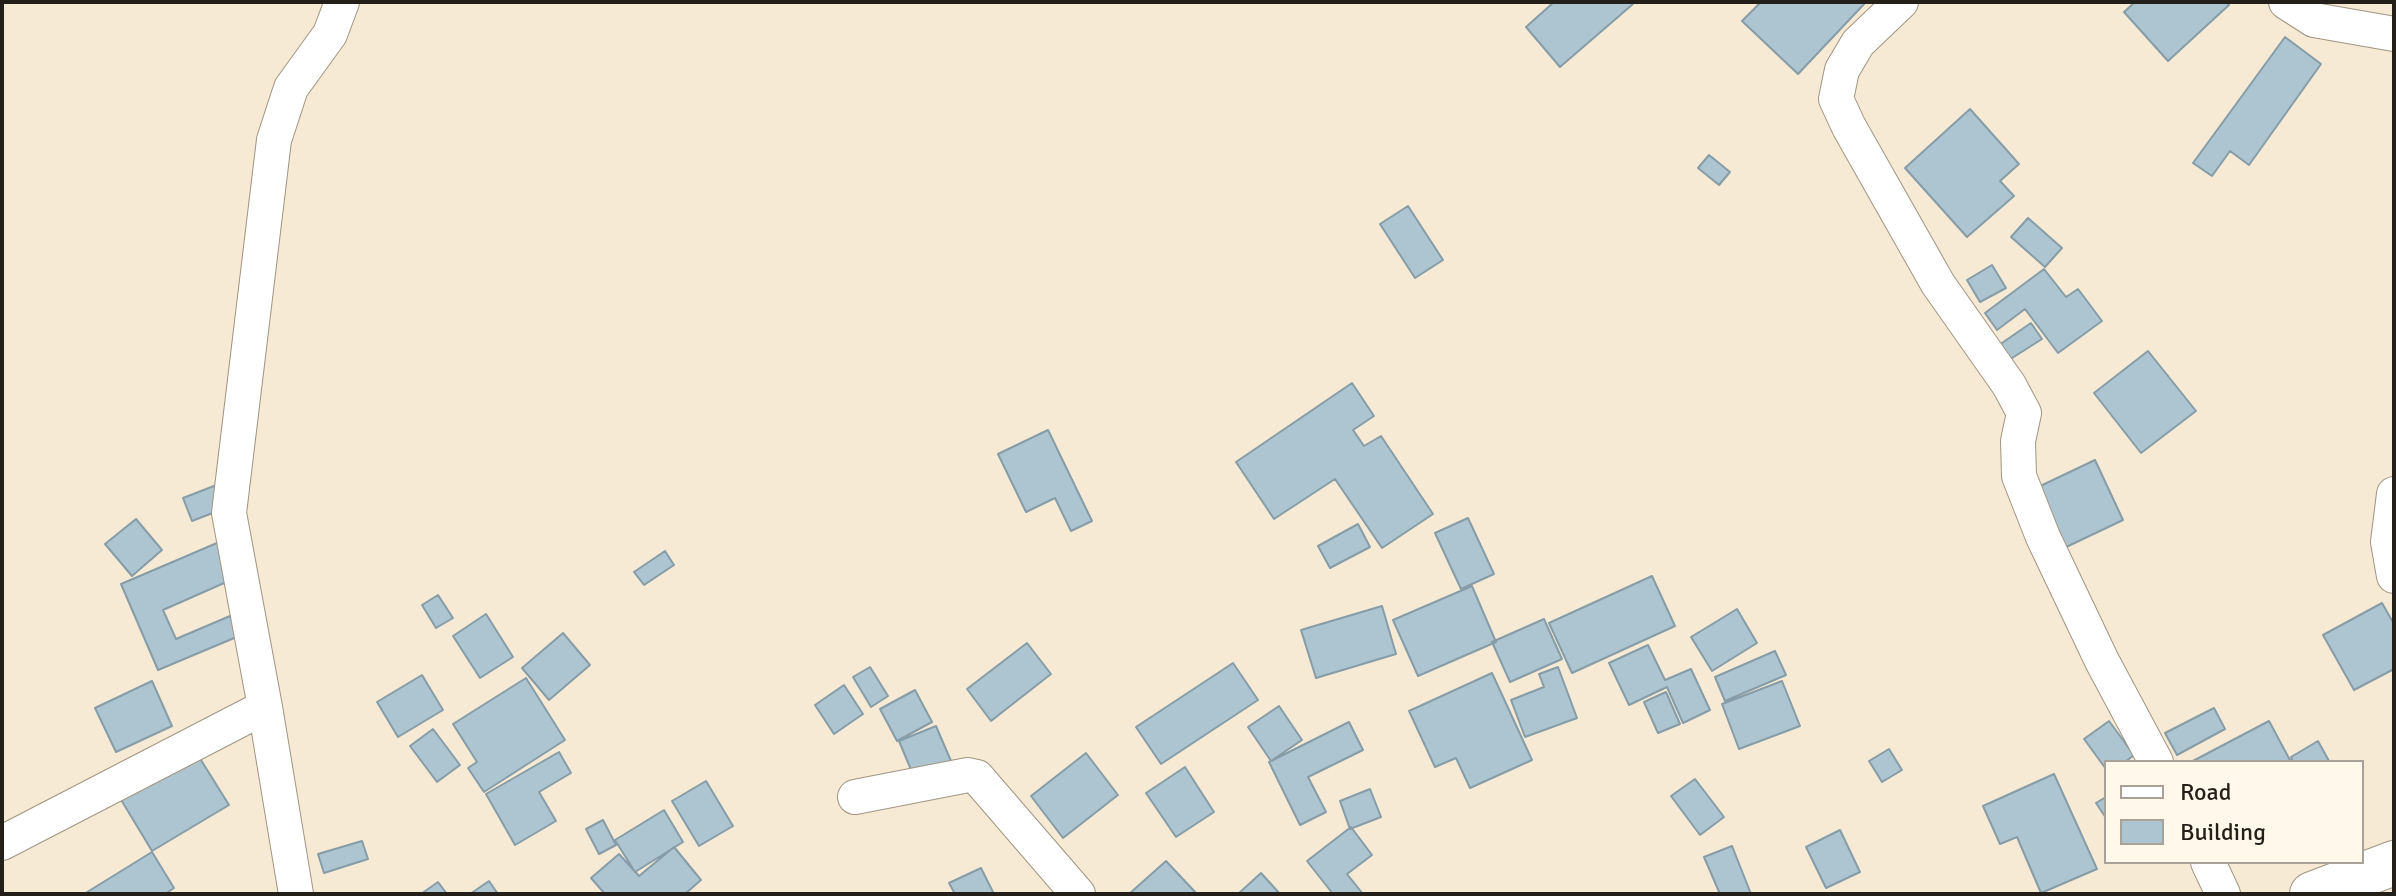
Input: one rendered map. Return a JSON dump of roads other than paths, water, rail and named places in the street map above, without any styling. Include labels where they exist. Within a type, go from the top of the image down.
[{"type":"highway","points":[[2312,894],[2394,863]]},
{"type":"street","points":[[296,894],[229,513],[274,140],[291,88],[330,34],[342,2]]},
{"type":"street","points":[[1901,2],[1858,43],[1842,70],[1836,99],[1938,284],[2009,385],[2024,413],[2018,441],[2019,476],[2043,537],[2102,661],[2155,760]]},
{"type":"street","points":[[2286,2],[2314,20],[2394,34]]},
{"type":"street","points":[[2394,494],[2388,542],[2394,576]]},
{"type":"street","points":[[2,843],[265,707]]},
{"type":"street","points":[[855,797],[968,775],[977,777],[1078,894]]},
{"type":"street","points":[[2209,864],[2223,894]]}]
